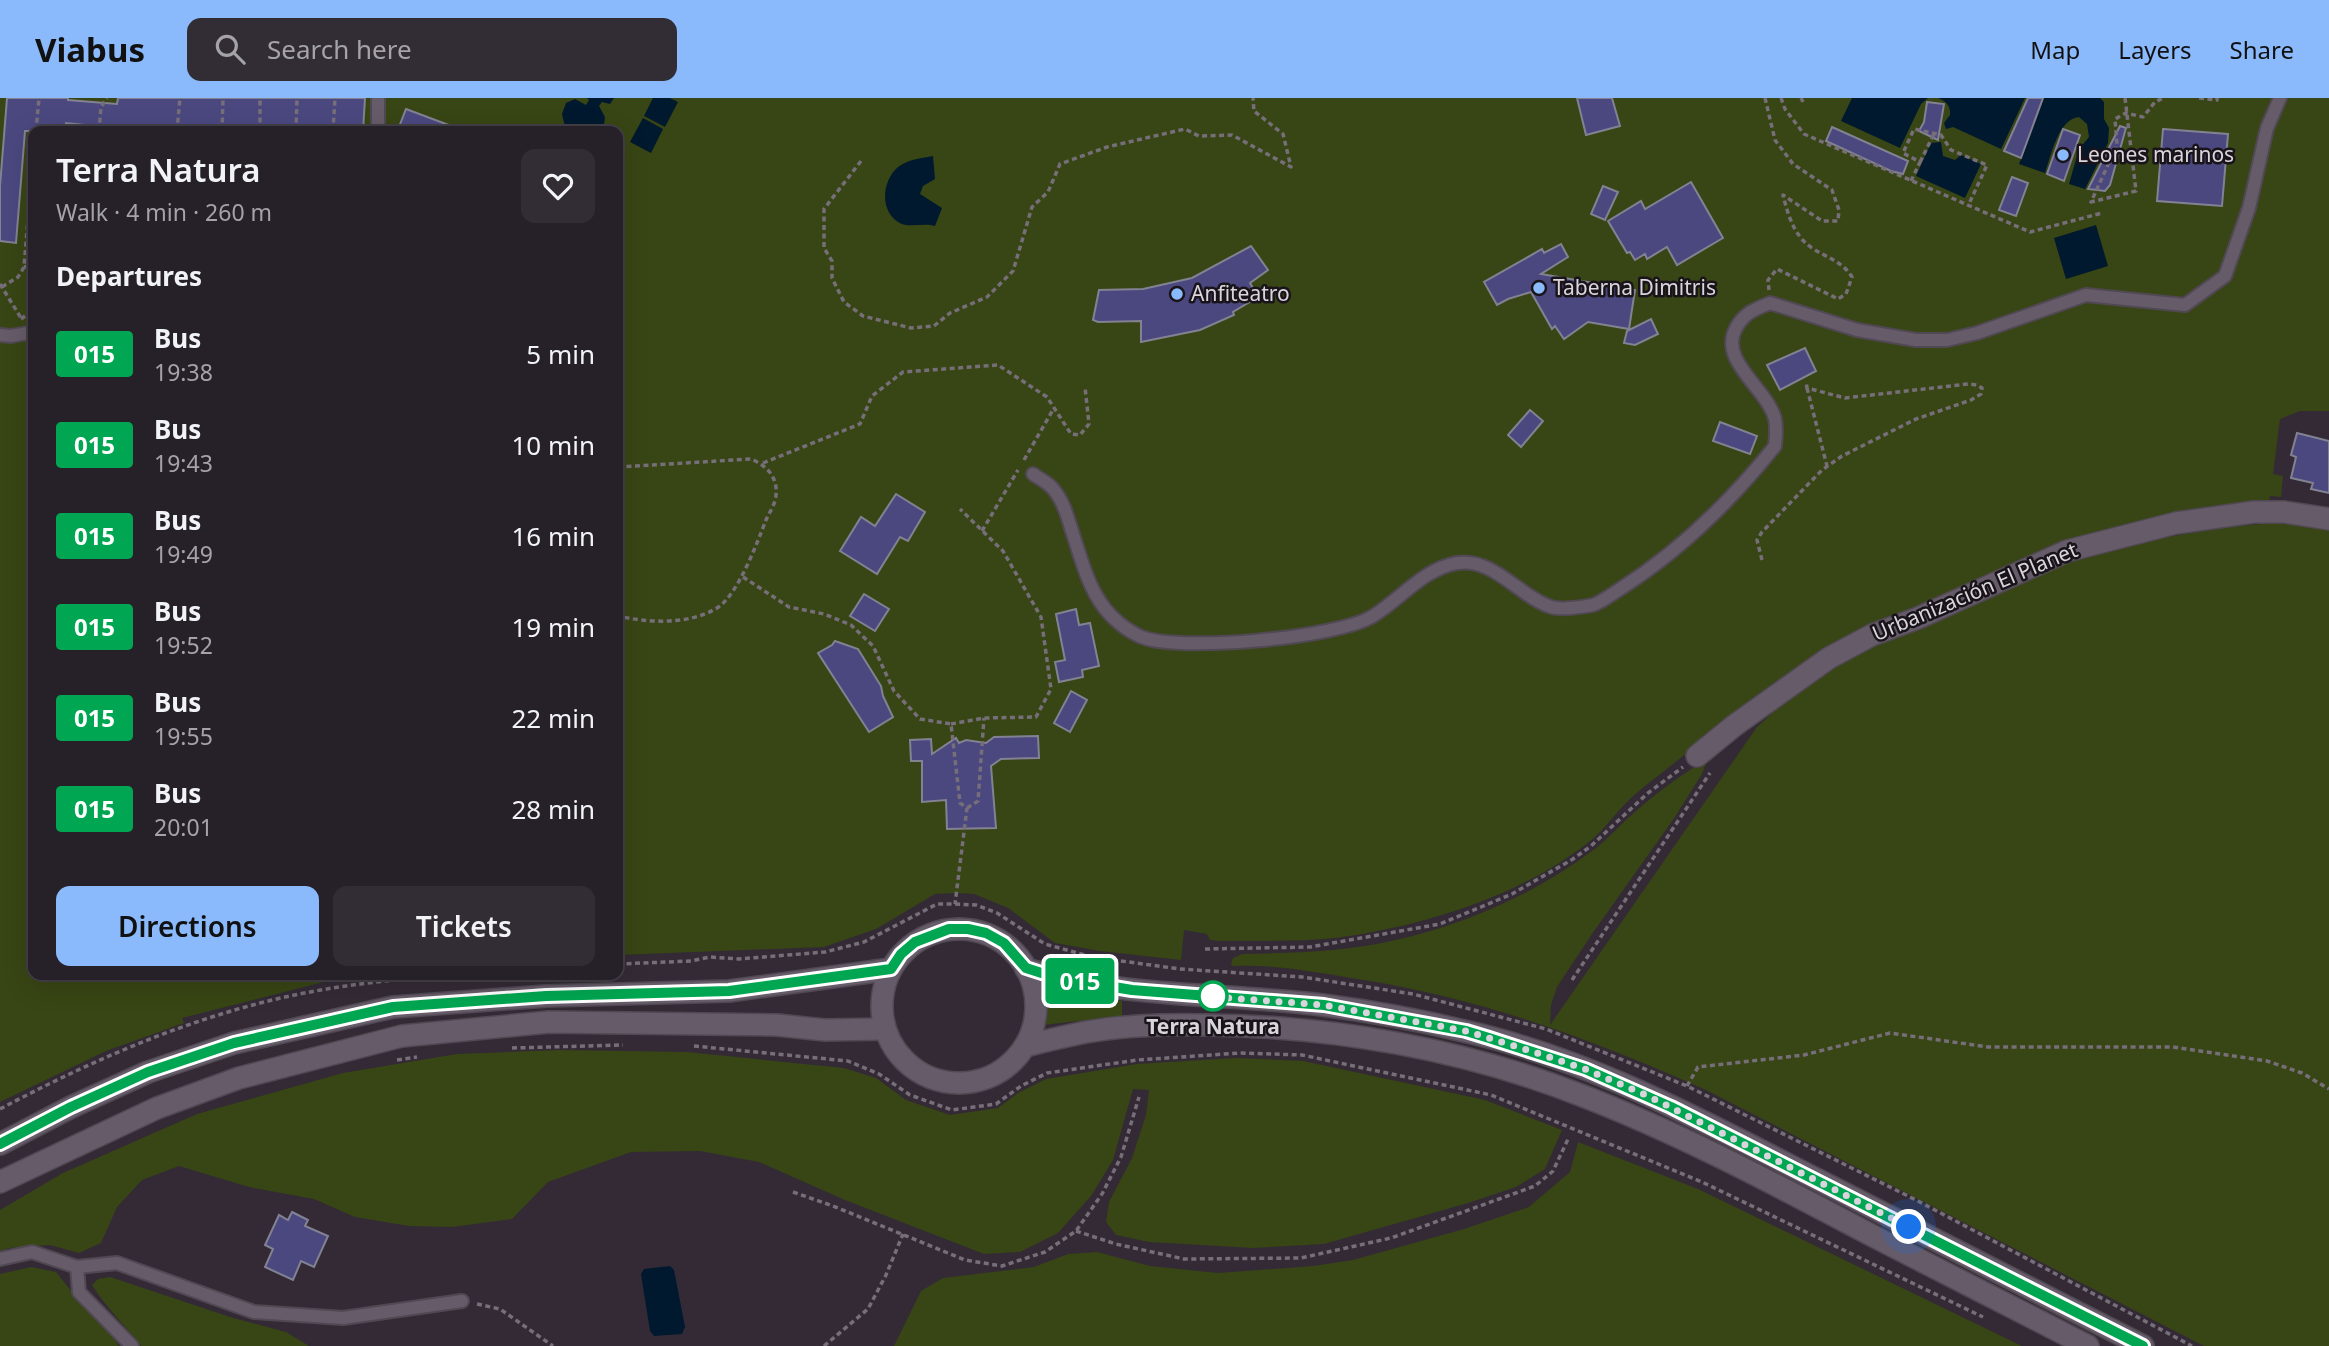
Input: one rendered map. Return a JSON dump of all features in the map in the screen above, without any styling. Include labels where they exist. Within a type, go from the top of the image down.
[{"type":"main road","name":"Urbanización El Planet","points":[[1705,762],[1735,725],[1829,658],[1872,635],[1917,618],[2067,551],[2176,523],[2254,512],[2284,512],[2329,519]]},
{"type":"main road","points":[[949,929],[986,933],[1004,943],[1026,968],[1035,995],[1035,1016],[1025,1046],[1000,1071],[978,1080],[955,1083],[932,1078],[911,1067],[895,1050],[884,1029],[881,1009],[883,988],[901,954],[915,942],[949,929]]},
{"type":"main road","points":[[1026,968],[1054,977],[1132,990],[1324,1005],[1466,1031],[1534,1052],[1598,1074],[1716,1128],[2143,1346]]},
{"type":"main road","points":[[0,1144],[71,1107],[148,1072],[234,1043],[393,1007],[546,996],[729,991],[891,969]]},
{"type":"main road","points":[[0,1182],[157,1108],[227,1083],[402,1036],[549,1022],[777,1025],[825,1030],[884,1029]]},
{"type":"main road","points":[[1025,1046],[1087,1032],[1134,1027],[1269,1026],[1396,1043],[1465,1059],[1583,1096],[1639,1119],[1763,1179],[2088,1346]]},
{"type":"lane","points":[[378,98],[378,126]]},
{"type":"lane","points":[[1033,474],[1053,488],[1065,508],[1088,580],[1100,606],[1139,636],[1164,643],[1270,639],[1331,632],[1372,617],[1426,575],[1458,563],[1478,566],[1501,575],[1533,600],[1554,608],[1595,605],[1639,576],[1703,524],[1727,502],[1775,446],[1775,418],[1767,401],[1733,355],[1732,336],[1743,316],[1770,303],[1857,330],[1916,340],[1947,340],[1977,333],[2086,295],[2185,305],[2225,276],[2249,208],[2267,128],[2280,98]]},
{"type":"lane","points":[[0,335],[28,333]]},
{"type":"lane","points":[[0,1259],[32,1252],[77,1267],[117,1263],[254,1312],[343,1318],[462,1301]]},
{"type":"lane","points":[[77,1267],[79,1292],[132,1346]]},
{"type":"path","points":[[36,126],[38,98]]},
{"type":"path","points":[[99,126],[101,107],[107,98]]},
{"type":"path","points":[[177,126],[180,98]]},
{"type":"path","points":[[222,126],[223,98]]},
{"type":"path","points":[[260,98],[260,126]]},
{"type":"path","points":[[296,126],[297,98]]},
{"type":"path","points":[[333,126],[335,98]]},
{"type":"path","points":[[861,161],[824,209],[824,248],[832,261],[832,278],[844,302],[863,316],[911,328],[934,326],[950,313],[987,297],[1013,271],[1032,207],[1048,192],[1060,164],[1107,147],[1185,129],[1199,136],[1232,135],[1291,167],[1283,134],[1254,111],[1253,98]]},
{"type":"path","points":[[1765,98],[1775,140],[1793,164],[1832,190],[1839,210],[1838,220],[1822,221],[1783,195],[1791,223],[1809,246],[1846,266],[1852,277],[1846,294],[1838,299],[1777,269],[1768,280],[1770,303]]},
{"type":"path","points":[[1781,98],[1785,109],[1804,134],[2030,232],[2102,213]]},
{"type":"path","points":[[2125,98],[2126,113],[2136,191],[2091,202],[2118,145],[2115,119],[2126,113],[2143,117],[2155,102],[2163,98]]},
{"type":"path","points":[[2199,98],[2217,98]]},
{"type":"path","points":[[1920,162],[1903,153],[1914,129],[1941,135],[1951,150],[1987,165],[1968,206]]},
{"type":"path","points":[[1911,181],[1934,134]]},
{"type":"path","points":[[22,318],[1,286],[18,277],[23,267],[28,213]]},
{"type":"path","points":[[23,267],[28,266]]},
{"type":"path","points":[[763,463],[860,424],[872,396],[904,372],[998,365],[1047,397],[1071,433],[1080,435],[1089,424],[1085,387]]},
{"type":"path","points":[[1806,381],[1827,466]]},
{"type":"path","points":[[1762,560],[1757,540],[1762,532],[1827,466],[1916,419],[1970,400],[1981,394],[1982,388],[1977,384],[1968,384],[1845,398],[1807,388]]},
{"type":"path","points":[[1031,447],[1054,408]]},
{"type":"path","points":[[623,467],[751,459],[763,463],[771,471],[776,495],[743,577],[719,608],[689,620],[638,621],[623,616]]},
{"type":"path","points":[[982,531],[1011,482]]},
{"type":"path","points":[[743,577],[789,607],[824,614],[851,625],[873,646],[894,691],[920,719],[951,724],[984,718],[1036,717],[1051,689],[1041,617],[1003,551],[960,509]]},
{"type":"path","points":[[967,808],[978,801],[984,718]]},
{"type":"path","points":[[951,724],[960,803],[967,808]]},
{"type":"path","points":[[1205,949],[1310,947],[1440,924],[1512,894],[1573,859],[1591,846],[1648,793],[1705,762]]},
{"type":"path","points":[[1572,980],[1705,762]]},
{"type":"path","points":[[955,904],[967,808]]},
{"type":"path","points":[[1687,1086],[1698,1067],[1804,1055],[1890,1033],[1988,1047],[2173,1047],[2267,1061],[2302,1073],[2329,1089]]},
{"type":"path","points":[[509,1048],[625,1045]]},
{"type":"path","points":[[689,1045],[848,1061],[879,1074],[910,1096],[952,1110],[996,1104],[1021,1086],[1047,1073],[1137,1060],[1240,1053],[1302,1055],[1491,1095],[1702,1182],[1994,1322]]},
{"type":"path","points":[[393,1060],[419,1056]]},
{"type":"path","points":[[793,1192],[965,1260],[1002,1266],[1045,1252],[1076,1231],[1102,1194],[1121,1157],[1139,1097]]},
{"type":"path","points":[[1076,1231],[1116,1244],[1184,1259],[1301,1258],[1391,1238],[1535,1186],[1553,1171],[1569,1137]]},
{"type":"path","points":[[824,1346],[868,1309],[903,1234]]},
{"type":"path","points":[[462,1301],[499,1309],[553,1346]]},
{"type":"green space","name":"Terra Natura","points":[[0,98],[2329,98],[2329,411],[2300,411],[2280,419],[2273,474],[2283,476],[2281,497],[2270,496],[2269,502],[2198,510],[2125,524],[2020,561],[1697,741],[1693,748],[1631,798],[1595,837],[1568,858],[1538,876],[1473,905],[1404,925],[1336,938],[1220,941],[1210,940],[1207,934],[1184,930],[1181,960],[1055,943],[1008,908],[974,894],[957,893],[935,894],[876,929],[824,947],[623,955],[623,126],[28,126],[28,980],[331,980],[182,1018],[184,1023],[106,1051],[0,1102]]},
{"type":"green space","points":[[2282,522],[2329,528],[2329,1346],[2204,1346],[1706,1090],[1581,1038],[1496,1010],[1409,988],[1298,970],[1232,966],[1233,958],[1242,954],[1367,946],[1435,930],[1469,918],[1533,889],[1563,871],[1601,844],[1646,802],[1708,758],[1702,774],[1675,817],[1557,987],[1551,1005],[1550,1025],[1757,727],[1801,687],[1850,654],[2049,569],[2132,543],[2221,528]]},
{"type":"green space","points":[[1042,987],[1122,1001],[1122,1016],[1043,1025],[1045,997]]},
{"type":"green space","points":[[559,1050],[687,1052],[844,1068],[876,1078],[906,1100],[950,1115],[998,1108],[1018,1093],[1046,1079],[1137,1064],[1236,1058],[1303,1061],[1485,1100],[1562,1130],[1545,1169],[1516,1187],[1324,1244],[1253,1248],[1149,1242],[1116,1235],[1106,1222],[1109,1202],[1132,1158],[1146,1115],[1149,1090],[1133,1089],[1113,1160],[1091,1196],[1058,1233],[1020,1252],[984,1254],[845,1200],[759,1162],[700,1151],[631,1152],[548,1182],[512,1219],[452,1227],[409,1226],[355,1217],[314,1199],[249,1187],[179,1166],[142,1180],[117,1207],[101,1243],[79,1253],[50,1245],[0,1251],[0,1210],[63,1173],[197,1114],[343,1073],[457,1054]]},
{"type":"green space","points":[[1578,1142],[1698,1189],[2022,1346],[894,1346],[921,1291],[943,1278],[1034,1267],[1068,1254],[1097,1252],[1150,1266],[1218,1273],[1313,1266],[1353,1260],[1464,1229],[1529,1207],[1570,1172]]},
{"type":"green space","points":[[31,1267],[56,1272],[84,1307],[106,1327],[119,1346],[0,1346],[0,1274]]},
{"type":"green space","points":[[110,1277],[233,1318],[286,1332],[309,1346],[141,1346],[92,1285],[98,1279]]},
{"type":"water","points":[[587,98],[614,98],[610,104],[602,102],[599,106],[605,117],[604,126],[565,126],[562,114],[566,103],[575,99],[586,105],[589,100]]},
{"type":"water","points":[[653,98],[670,98],[678,102],[665,127],[644,116]]},
{"type":"water","points":[[1852,98],[1928,98],[1921,104],[1900,148],[1841,121]]},
{"type":"water","points":[[1938,98],[2025,98],[2001,149],[1953,127],[1946,129],[1944,123],[1950,115],[1950,109],[1946,102]]},
{"type":"water","points":[[2044,98],[2100,98],[2104,102],[2104,119],[2109,128],[2108,143],[2085,189],[2069,184],[2079,149],[2089,137],[2087,124],[2079,117],[2072,119],[2061,131],[2045,173],[2019,164]]},
{"type":"water","points":[[643,118],[663,129],[651,153],[630,142]]},
{"type":"water","points":[[1941,142],[1943,156],[1955,160],[1961,155],[1981,164],[1965,198],[1916,176],[1931,143]]},
{"type":"water","points":[[933,156],[935,179],[923,186],[920,194],[942,208],[935,226],[898,222],[887,209],[885,201],[890,177],[905,163]]},
{"type":"water","points":[[2096,225],[2108,266],[2066,279],[2054,238]]},
{"type":"water","points":[[670,1266],[674,1270],[685,1327],[682,1334],[654,1336],[650,1331],[641,1274],[644,1269]]},
{"type":"building","points":[[7,98],[68,98],[117,104],[118,98],[365,98],[363,126],[95,126],[66,123],[66,126],[28,126],[28,131],[25,131],[16,243],[0,241],[0,186]]},
{"type":"building","points":[[1577,98],[1612,98],[1620,126],[1586,135]]},
{"type":"building","points":[[2028,98],[2043,98],[2021,158],[2004,151]]},
{"type":"building","points":[[1927,102],[1944,104],[1938,140],[1919,131],[1924,122]]},
{"type":"building","points":[[406,109],[451,126],[399,126]]},
{"type":"building","points":[[2120,126],[2126,128],[2110,185],[2105,191],[2088,189]]},
{"type":"building","points":[[1832,127],[1908,161],[1903,174],[1826,141]]},
{"type":"building","name":"Leones marinos","points":[[2063,129],[2080,135],[2064,181],[2047,174]]},
{"type":"building","points":[[2163,129],[2228,134],[2222,206],[2157,201]]},
{"type":"building","points":[[2012,177],[2028,183],[2016,216],[1999,210]]},
{"type":"building","points":[[1691,182],[1723,238],[1677,265],[1667,247],[1647,259],[1645,254],[1635,260],[1630,252],[1627,253],[1608,221],[1641,201],[1645,209]]},
{"type":"building","points":[[1603,186],[1618,192],[1605,220],[1591,214]]},
{"type":"building","points":[[1561,244],[1568,257],[1541,274],[1635,290],[1629,329],[1588,322],[1564,339],[1555,326],[1552,329],[1531,292],[1497,305],[1484,282],[1542,249],[1544,253]]},
{"type":"building","name":"Anfiteatro","points":[[1251,246],[1268,270],[1250,283],[1258,297],[1233,312],[1234,315],[1200,330],[1141,342],[1141,321],[1093,320],[1099,290],[1143,289],[1192,278]]},
{"type":"building","points":[[1651,319],[1658,334],[1635,345],[1624,343],[1627,331]]},
{"type":"building","points":[[1805,348],[1816,371],[1780,390],[1767,365]]},
{"type":"building","points":[[1530,410],[1543,421],[1521,447],[1508,435]]},
{"type":"building","points":[[1720,422],[1757,436],[1750,454],[1713,441]]},
{"type":"building","points":[[2297,433],[2329,441],[2329,493],[2311,489],[2313,483],[2291,478],[2296,457],[2291,455]]},
{"type":"building","points":[[896,494],[925,512],[908,541],[900,537],[877,574],[840,551],[861,517],[875,526]]},
{"type":"building","points":[[864,594],[889,609],[875,631],[850,616]]},
{"type":"building","points":[[1076,609],[1079,625],[1090,623],[1099,666],[1082,670],[1083,677],[1059,682],[1055,662],[1065,660],[1056,614]]},
{"type":"building","points":[[835,641],[858,649],[881,686],[893,717],[869,732],[818,653]]},
{"type":"building","points":[[1071,691],[1087,700],[1070,732],[1054,723]]},
{"type":"building","points":[[1038,736],[1039,758],[1001,759],[991,766],[996,828],[947,829],[946,800],[922,802],[922,761],[911,761],[910,740],[931,739],[932,754],[956,738],[959,743],[966,740],[986,743],[994,737]]},
{"type":"building","points":[[292,1212],[308,1220],[305,1226],[328,1236],[314,1267],[301,1261],[293,1280],[265,1267],[273,1249],[265,1245],[279,1215],[288,1220]]},
{"type":"bus line","name":"015","points":[[0,1144],[71,1107],[148,1072],[234,1043],[393,1007],[546,996],[729,991],[781,985],[891,969],[901,954],[915,942],[949,929],[968,929],[986,933],[1004,943],[1026,968],[1054,977],[1132,990],[1324,1005],[1466,1031],[1585,1069],[1716,1128],[2143,1346]]},
{"type":"place","name":"Leones marinos","points":[[2063,155]]},
{"type":"place","name":"Taberna Dimitris","points":[[1539,288]]},
{"type":"place","name":"Anfiteatro","points":[[1177,294]]},
{"type":"place","name":"Terra Natura","points":[[1213,996]]},
{"type":"route","points":[[1213,996],[1202,996],[1324,1005],[1466,1031],[1534,1052],[1585,1069],[1648,1096],[1909,1227]]}]
